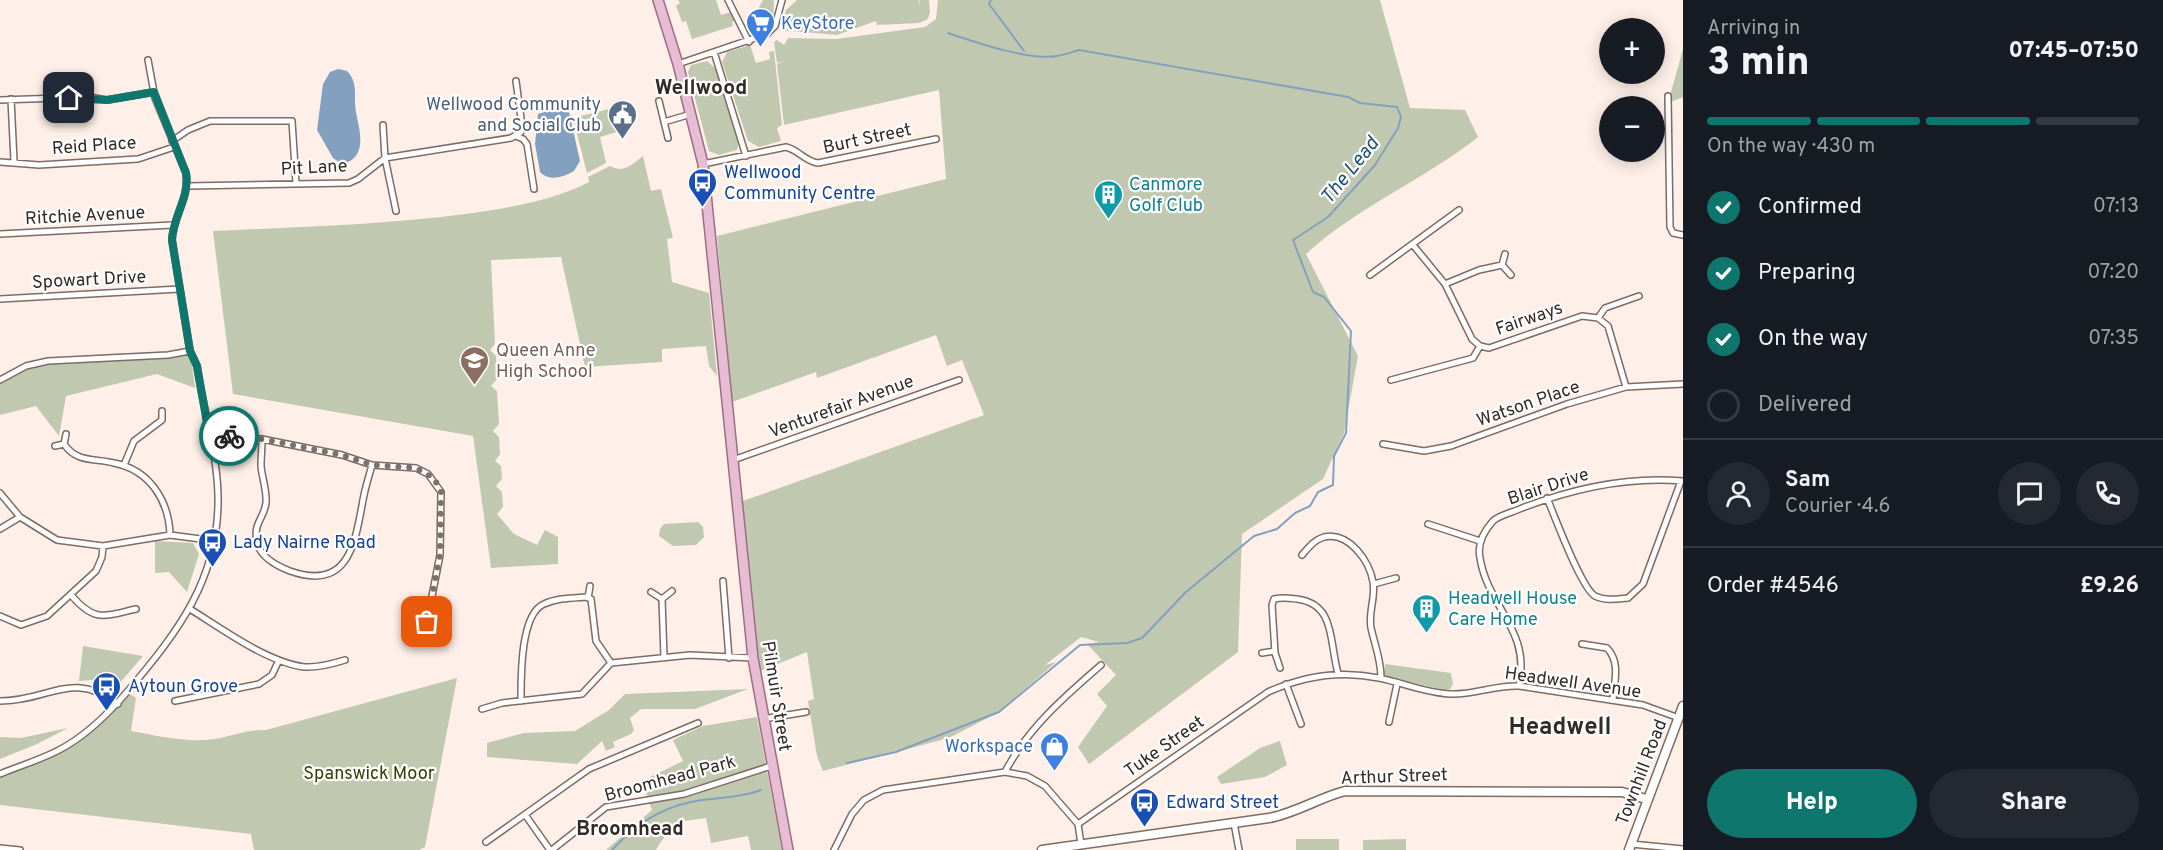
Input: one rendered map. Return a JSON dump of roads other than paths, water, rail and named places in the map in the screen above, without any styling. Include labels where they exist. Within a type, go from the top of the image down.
[{"type":"main road","name":"Pilmuir Street","points":[[658,0],[678,64],[703,164],[753,658],[788,850]]},
{"type":"street","points":[[728,0],[749,42]]},
{"type":"street","points":[[678,64],[749,42],[773,30],[780,14],[782,0]]},
{"type":"street","points":[[714,52],[746,156]]},
{"type":"street","points":[[0,774],[60,750],[88,731],[118,704],[155,661],[190,609],[207,573],[216,541],[218,495],[210,440],[197,366],[190,351],[172,240],[172,225],[188,186],[186,173],[154,92],[148,60]]},
{"type":"street","points":[[516,81],[522,126],[516,136]]},
{"type":"street","points":[[0,100],[89,97],[107,100],[154,92]]},
{"type":"street","points":[[1668,96],[1670,227],[1673,233],[1683,235]]},
{"type":"street","points":[[11,99],[14,161]]},
{"type":"street","points":[[659,101],[668,138]]},
{"type":"street","points":[[664,123],[691,114]]},
{"type":"street","name":"Reid Place","points":[[0,162],[14,161],[39,165],[138,159],[173,144],[188,130],[210,121],[292,121],[296,183]]},
{"type":"street","points":[[383,125],[385,158],[396,211]]},
{"type":"street","points":[[385,158],[516,136],[527,144],[534,189]]},
{"type":"street","name":"Burt Street","points":[[703,164],[786,147],[810,162],[818,163],[936,139]]},
{"type":"street","name":"Pit Lane","points":[[188,186],[349,183],[358,180],[385,158]]},
{"type":"street","points":[[1370,275],[1459,210]]},
{"type":"street","name":"Ritchie Avenue","points":[[0,234],[172,225]]},
{"type":"street","name":"Fairways","points":[[1413,245],[1445,284],[1472,339],[1480,346],[1489,348],[1582,316],[1598,318]]},
{"type":"street","points":[[1502,265],[1505,255]]},
{"type":"street","points":[[1445,284],[1479,270],[1502,265]]},
{"type":"street","points":[[1502,265],[1511,275]]},
{"type":"street","name":"Spowart Drive","points":[[0,299],[179,289]]},
{"type":"street","points":[[1626,387],[1608,326],[1598,318],[1605,308],[1639,296]]},
{"type":"street","points":[[1392,380],[1473,358],[1480,346]]},
{"type":"street","points":[[0,380],[26,366],[48,361],[168,355],[190,351]]},
{"type":"street","name":"Venturefair Avenue","points":[[733,460],[959,380]]},
{"type":"street","name":"Watson Place","points":[[1383,444],[1424,451],[1451,446],[1568,404],[1626,387],[1683,384]]},
{"type":"street","points":[[162,411],[162,420],[168,426]]},
{"type":"street","points":[[124,465],[134,441],[162,420]]},
{"type":"street","points":[[64,444],[66,434]]},
{"type":"street","points":[[210,440],[231,436],[262,439],[342,455],[372,465],[416,468],[434,478],[441,492],[440,555],[427,622]]},
{"type":"street","points":[[262,439],[261,468],[266,503],[256,524],[257,544],[263,555],[300,574],[331,573],[349,557],[358,534],[372,465]]},
{"type":"street","points":[[64,444],[75,456],[124,465],[144,476],[154,486],[166,509],[170,535]]},
{"type":"street","points":[[55,446],[64,444]]},
{"type":"street","name":"Blair Drive","points":[[1480,541],[1494,520],[1547,498],[1605,484],[1652,479],[1682,481]]},
{"type":"street","points":[[1547,498],[1582,579],[1594,595],[1610,600],[1628,598],[1643,584],[1682,481]]},
{"type":"street","points":[[0,493],[20,517],[57,540],[103,546],[170,535],[216,541]]},
{"type":"street","points":[[0,529],[20,517]]},
{"type":"street","points":[[1428,524],[1480,541],[1479,557],[1484,575],[1521,648],[1522,669],[1519,686]]},
{"type":"street","points":[[1302,555],[1314,542],[1326,536],[1346,542],[1366,558],[1374,584],[1370,602],[1371,627],[1381,661],[1381,678]]},
{"type":"street","points":[[0,616],[21,624],[47,616],[96,571],[102,557],[103,546]]},
{"type":"street","points":[[1374,584],[1396,578]]},
{"type":"street","points":[[723,581],[729,658]]},
{"type":"street","points":[[590,586],[588,598],[592,603],[596,641],[610,663]]},
{"type":"street","points":[[662,599],[672,591]]},
{"type":"street","points":[[651,592],[662,599]]},
{"type":"street","points":[[71,595],[85,612],[103,616],[136,609]]},
{"type":"street","points":[[1280,668],[1275,651],[1272,605],[1274,599],[1282,597],[1310,601],[1321,607],[1326,619],[1338,673]]},
{"type":"street","points":[[521,701],[521,668],[532,614],[542,604],[557,600],[588,598]]},
{"type":"street","points":[[662,599],[664,657]]},
{"type":"street","points":[[190,609],[279,660],[304,667],[325,666],[345,660]]},
{"type":"street","points":[[1582,644],[1607,648],[1614,657],[1616,663],[1612,700]]},
{"type":"street","points":[[1262,653],[1275,651]]},
{"type":"street","points":[[482,709],[521,701],[582,694],[610,663],[664,657],[753,658]]},
{"type":"street","points":[[175,701],[259,684],[272,675],[279,660]]},
{"type":"street","points":[[1005,772],[1015,752],[1053,707],[1101,665]]},
{"type":"street","name":"Headwell Avenue","points":[[1286,684],[1338,673],[1381,678],[1432,692],[1454,694],[1500,685],[1519,686],[1643,705],[1681,719]]},
{"type":"street","points":[[1286,684],[1301,724]]},
{"type":"street","name":"Tuke Street","points":[[1078,824],[1268,692],[1286,684]]},
{"type":"street","points":[[1389,722],[1397,684]]},
{"type":"street","points":[[0,701],[16,701],[67,688],[85,687],[101,691],[118,704]]},
{"type":"street","name":"Townhill Road","points":[[1630,847],[1646,799],[1681,719],[1683,706]]},
{"type":"street","points":[[763,719],[806,712]]},
{"type":"street","name":"Broomhead Park","points":[[486,842],[526,816],[589,769],[698,723]]},
{"type":"street","name":"Broomhead Park","points":[[526,816],[551,850],[606,807],[684,794],[771,766]]},
{"type":"street","points":[[834,850],[852,814],[864,800],[883,790],[1005,772],[1027,776],[1045,786],[1078,824],[1081,844]]},
{"type":"street","name":"Arthur Street","points":[[1043,850],[1278,817],[1300,809],[1323,796],[1346,791],[1622,792],[1646,799]]},
{"type":"street","points":[[1234,824],[1239,850]]},
{"type":"street","points":[[1630,847],[1683,849]]},
{"type":"street","points":[[0,848],[20,850]]},
{"type":"water","points":[[338,69],[347,71],[353,80],[360,134],[356,156],[342,164],[333,158],[317,130],[323,84],[330,72]]},
{"type":"water","points":[[553,109],[569,112],[580,161],[574,171],[552,178],[540,172],[535,144],[538,114]]},
{"type":"waterway","name":"The Lead","points":[[991,0],[989,4],[1024,51]]},
{"type":"waterway","name":"The Lead","points":[[847,763],[896,752],[999,712],[1080,645],[1127,643],[1142,638],[1186,592],[1254,536],[1277,529],[1295,513],[1310,506],[1318,492],[1333,485],[1334,456],[1346,433],[1351,331],[1324,297],[1313,292],[1293,240],[1328,217],[1375,165],[1398,128],[1401,117],[1397,107],[1360,103],[1348,97],[1079,50],[1057,56],[1032,56],[1002,50],[948,33]]},
{"type":"waterway","points":[[612,850],[638,826],[668,809],[691,802],[744,795],[761,790]]},
{"type":"place","name":"KeyStore","points":[[760,48]]},
{"type":"place","name":"Wellwood Community and Social Club","points":[[622,140]]},
{"type":"place","name":"Wellwood Community Centre","points":[[703,208]]},
{"type":"place","name":"Canmore Golf Club","points":[[1108,220]]},
{"type":"place","name":"Queen Anne High School","points":[[475,386]]},
{"type":"place","name":"Lady Nairne Road","points":[[212,568]]},
{"type":"place","name":"Headwell House Care Home","points":[[1427,634]]},
{"type":"place","name":"Aytoun Grove","points":[[107,712]]},
{"type":"place","name":"Workspace","points":[[1054,772]]},
{"type":"place","name":"Edward Street","points":[[1145,828]]},
{"type":"district","name":"Wellwood","points":[[701,87]]},
{"type":"district","name":"Headwell","points":[[1560,726]]},
{"type":"district","name":"Broomhead","points":[[630,828]]},
{"type":"park label","name":"Spanswick Moor","points":[[369,773]]}]
